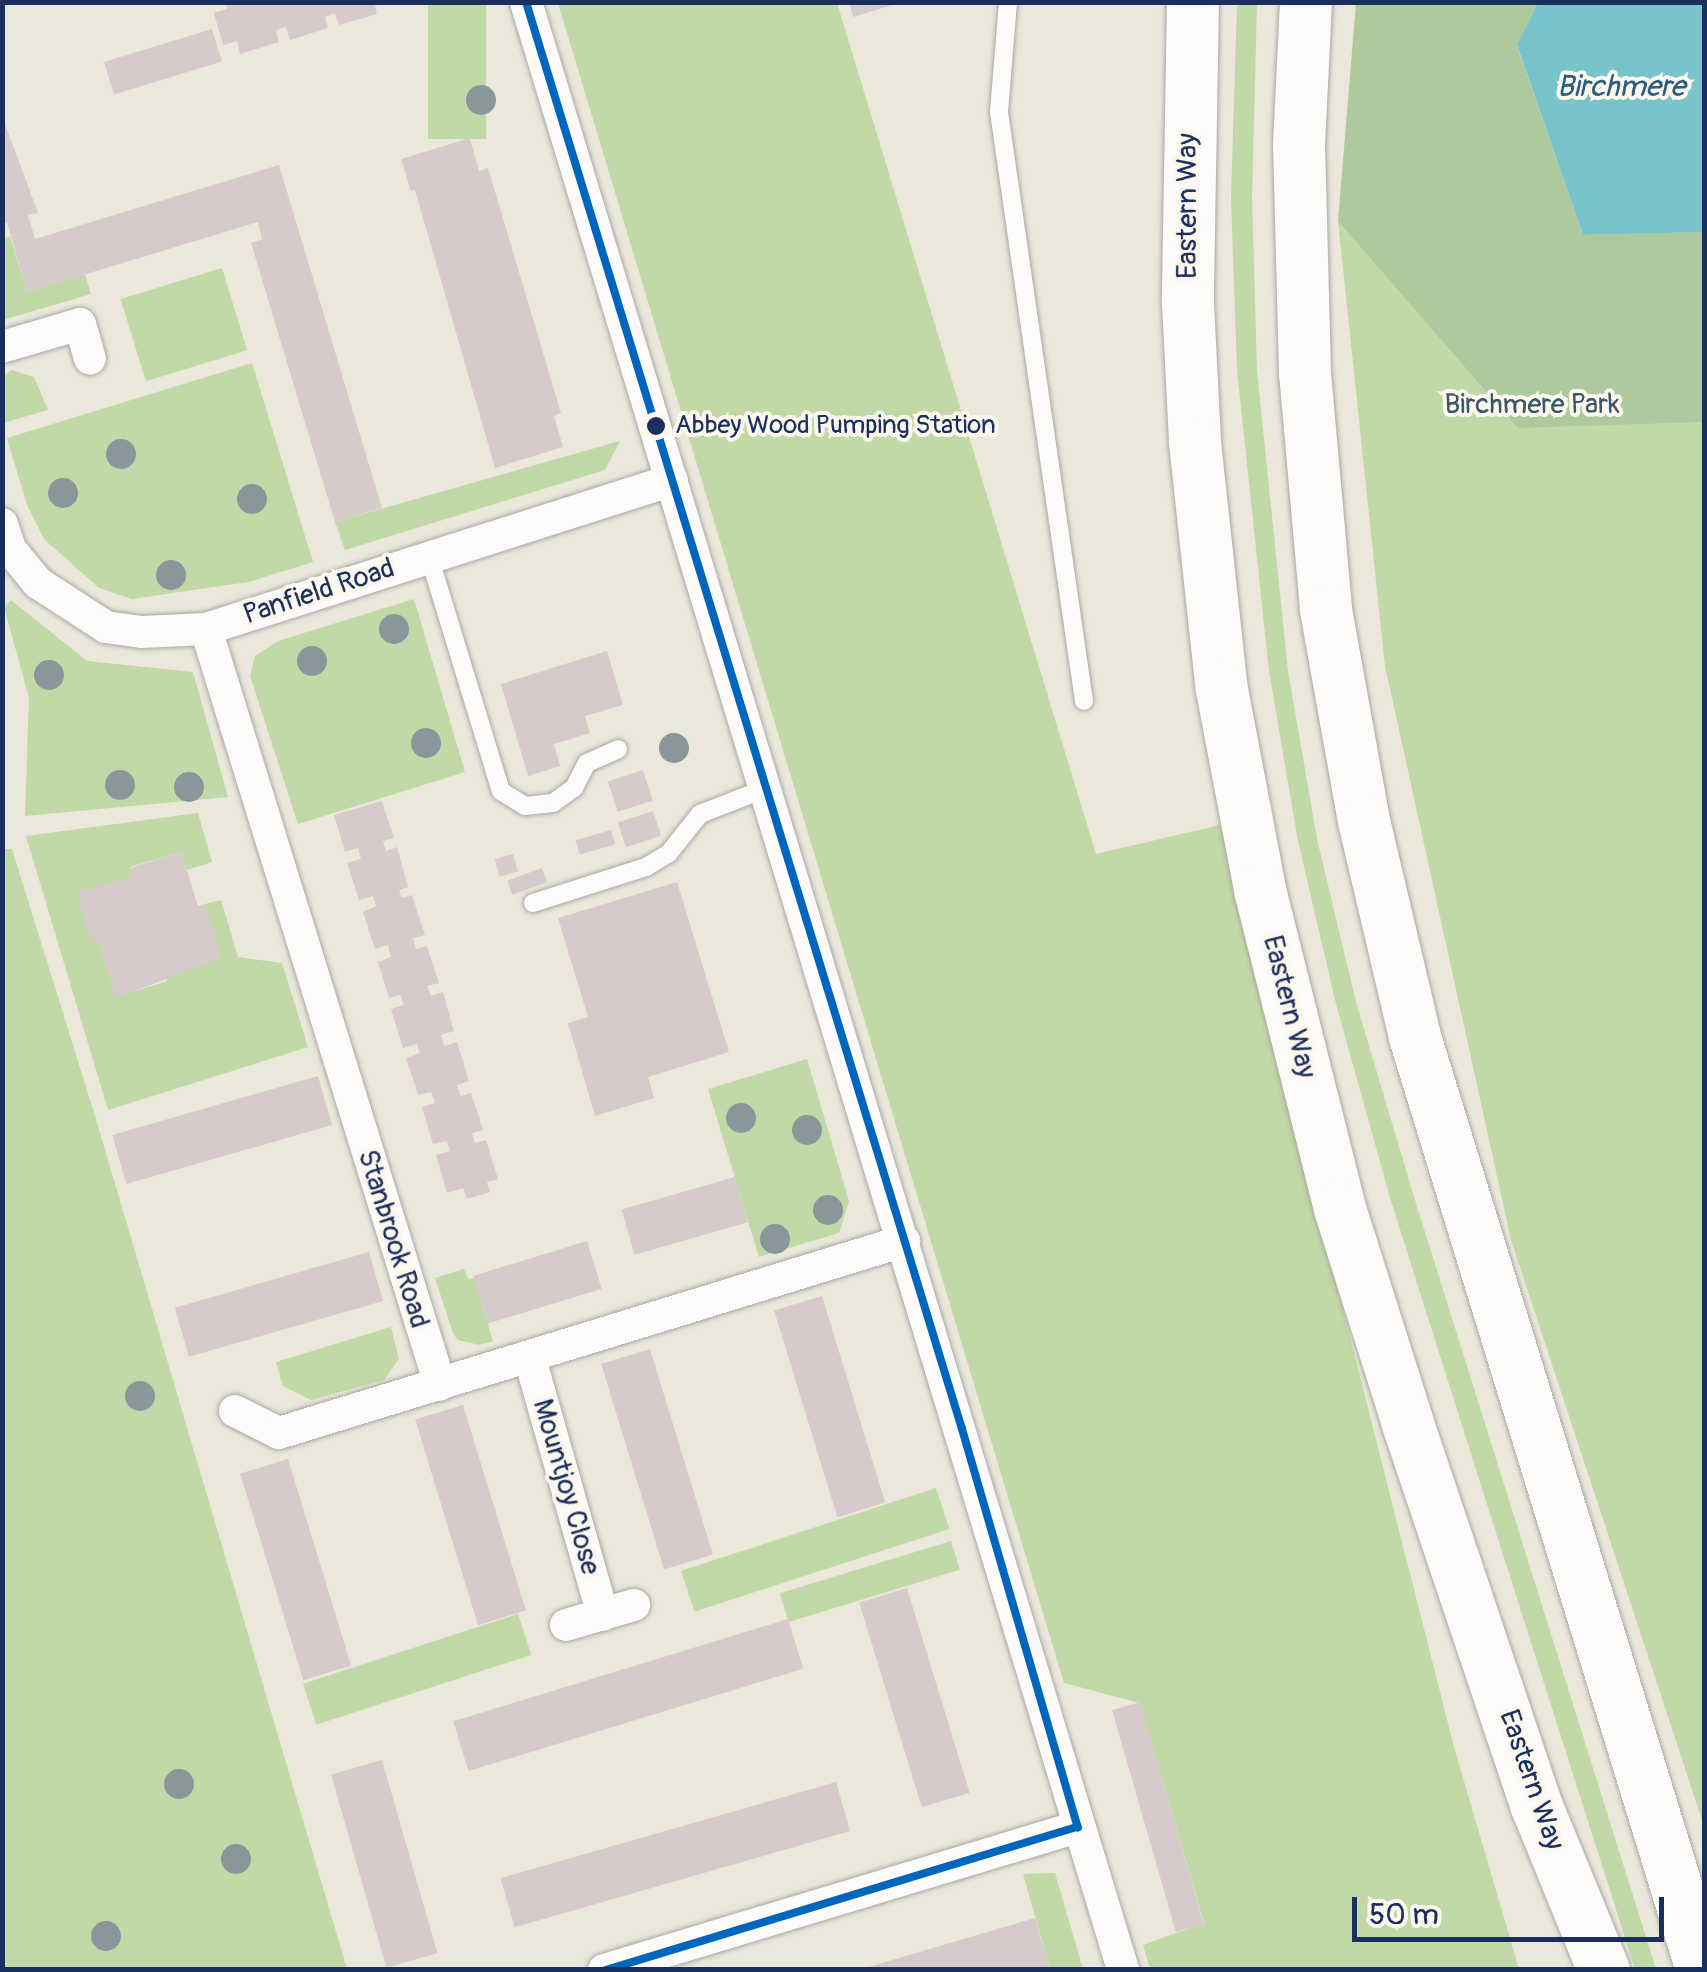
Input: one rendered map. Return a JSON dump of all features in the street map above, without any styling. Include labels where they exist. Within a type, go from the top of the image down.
[{"type":"main road","name":"Eastern Way","points":[[1193,2],[1188,303],[1196,443],[1222,690],[1256,872],[1340,1209],[1538,1807],[1604,1970]]},
{"type":"main road","points":[[1306,2],[1298,143],[1304,373],[1326,610],[1364,821],[1415,1037],[1702,1970]]},
{"type":"main road","points":[[1538,1807],[1583,1970]]},
{"type":"street","points":[[526,2],[1123,1970]]},
{"type":"street","points":[[2,347],[80,324],[90,360]]},
{"type":"street","name":"Panfield Road","points":[[2,524],[10,549],[38,583],[106,627],[142,632],[206,628],[672,480]]},
{"type":"street","name":"Stanbrook Road","points":[[206,628],[440,1385]]},
{"type":"street","points":[[235,1411],[279,1433],[904,1241]]},
{"type":"street","name":"Mountjoy Close","points":[[530,1359],[619,1610],[566,1625]]},
{"type":"street","points":[[619,1967],[1078,1827]]},
{"type":"lane","points":[[1008,2],[999,112],[1084,701]]},
{"type":"lane","points":[[429,556],[501,792],[525,806],[553,803],[574,788],[587,763],[618,749]]},
{"type":"lane","points":[[532,903],[646,867],[668,853],[700,814],[767,788]]},
{"type":"green space","points":[[428,3],[486,3],[486,139],[428,139]]},
{"type":"green space","points":[[558,3],[837,3],[1096,854],[1220,825],[1454,1747],[1519,1969],[1150,1969],[1143,1945],[1204,1923],[1140,1703],[1064,1683]]},
{"type":"green space","points":[[1237,3],[1257,3],[1252,198],[1257,371],[1288,671],[1317,839],[1356,1002],[1414,1197],[1656,1969],[1635,1969],[1486,1501],[1391,1201],[1336,1004],[1298,841],[1269,671],[1237,370],[1231,197]]},
{"type":"green space","points":[[1356,3],[1538,3],[1517,46],[1583,235],[1704,232],[1704,422],[1518,428],[1338,221]]},
{"type":"green space","name":"Birchmere Park","points":[[1338,221],[1583,235],[1704,232],[1704,1826],[1511,1240],[1385,666]]},
{"type":"green space","points":[[10,236],[27,292],[85,274],[91,294],[3,320],[3,239]]},
{"type":"green space","points":[[222,268],[247,350],[146,381],[121,299]]},
{"type":"green space","points":[[252,363],[313,562],[248,582],[132,599],[99,588],[44,539],[27,505],[7,438]]},
{"type":"green space","points":[[12,370],[34,377],[48,410],[3,423],[3,376]]},
{"type":"green space","points":[[620,441],[605,470],[345,550],[335,522]]},
{"type":"green space","points":[[414,599],[465,772],[298,824],[250,676],[255,656],[278,641]]},
{"type":"green space","points":[[11,600],[87,661],[193,672],[228,797],[25,816],[29,698],[4,607]]},
{"type":"green space","points":[[198,813],[212,862],[187,870],[181,852],[130,867],[132,876],[98,940],[116,997],[167,981],[166,975],[221,958],[205,904],[221,900],[238,957],[282,963],[308,1047],[108,1110],[26,836]]},
{"type":"green space","points":[[3,849],[12,849],[95,1116],[347,1969],[3,1969]]},
{"type":"green space","points":[[807,1059],[849,1201],[839,1233],[759,1257],[708,1089]]},
{"type":"green space","points":[[464,1269],[468,1279],[474,1278],[493,1341],[480,1345],[458,1340],[453,1333],[435,1278]]},
{"type":"green space","points":[[391,1327],[399,1359],[384,1380],[311,1400],[283,1386],[276,1362]]},
{"type":"green space","points":[[936,1488],[949,1529],[694,1612],[681,1571]]},
{"type":"green space","points":[[951,1541],[960,1570],[789,1622],[780,1593]]},
{"type":"green space","points":[[518,1614],[531,1655],[316,1725],[303,1684]]},
{"type":"green space","points":[[1055,1873],[1083,1969],[1050,1969],[1023,1874]]},
{"type":"water","name":"Birchmere","points":[[1538,3],[1704,3],[1704,232],[1583,235],[1517,45]]},
{"type":"building","points":[[226,2],[384,3],[375,6],[377,14],[339,25],[335,13],[325,17],[328,28],[290,40],[286,27],[276,30],[279,42],[240,54],[237,41],[223,45],[214,13],[227,9]]},
{"type":"building","points":[[849,2],[899,2],[899,3],[853,17]]},
{"type":"building","points":[[212,29],[222,62],[114,95],[104,62]]},
{"type":"building","points":[[2,116],[38,213],[28,215],[35,239],[279,165],[382,508],[335,522],[251,243],[262,239],[258,222],[27,292],[7,222],[2,223]]},
{"type":"building","points":[[470,138],[479,171],[488,168],[561,413],[554,416],[563,447],[495,468],[415,190],[411,191],[401,159]]},
{"type":"building","points":[[607,651],[623,705],[585,716],[590,733],[554,744],[560,766],[528,776],[501,684]]},
{"type":"building","points":[[643,770],[653,800],[618,812],[608,781]]},
{"type":"building","points":[[382,801],[394,838],[383,841],[386,851],[397,847],[408,887],[399,890],[402,898],[412,895],[425,935],[413,938],[416,949],[427,946],[439,983],[427,986],[431,996],[443,992],[454,1031],[441,1035],[444,1046],[457,1042],[469,1081],[457,1085],[461,1096],[471,1093],[483,1130],[472,1133],[475,1143],[486,1140],[498,1179],[487,1182],[490,1192],[467,1199],[463,1188],[447,1193],[436,1155],[450,1151],[447,1141],[433,1144],[422,1107],[435,1103],[431,1092],[418,1095],[406,1058],[420,1053],[417,1044],[403,1048],[391,1009],[404,1005],[400,995],[389,998],[378,962],[391,957],[388,945],[375,949],[363,912],[376,906],[373,896],[359,900],[347,863],[361,859],[358,848],[345,852],[334,815]]},
{"type":"building","points":[[653,811],[661,836],[626,847],[618,822]]},
{"type":"building","points":[[611,830],[615,844],[580,855],[575,840]]},
{"type":"building","points":[[181,852],[198,906],[205,904],[222,958],[116,998],[98,940],[91,942],[76,893],[132,876],[130,868]]},
{"type":"building","points":[[513,854],[518,871],[500,877],[495,859]]},
{"type":"building","points":[[542,868],[547,882],[512,895],[507,881]]},
{"type":"building","points":[[677,882],[729,1052],[648,1077],[654,1098],[595,1116],[568,1023],[588,1017],[558,918]]},
{"type":"building","points":[[318,1076],[332,1125],[126,1184],[112,1135]]},
{"type":"building","points":[[735,1177],[748,1222],[635,1255],[622,1210]]},
{"type":"building","points":[[587,1241],[602,1289],[488,1324],[473,1276]]},
{"type":"building","points":[[369,1252],[383,1301],[189,1357],[175,1308]]},
{"type":"building","points":[[822,1296],[885,1503],[837,1517],[774,1311]]},
{"type":"building","points":[[650,1349],[713,1555],[664,1570],[601,1364]]},
{"type":"building","points":[[463,1405],[526,1611],[478,1625],[415,1420]]},
{"type":"building","points":[[288,1459],[351,1666],[303,1680],[240,1474]]},
{"type":"building","points":[[907,1588],[970,1793],[922,1807],[859,1603]]},
{"type":"building","points":[[788,1619],[803,1669],[468,1771],[453,1721]]},
{"type":"building","points":[[1140,1702],[1204,1924],[1176,1932],[1112,1710]]},
{"type":"building","points":[[382,1760],[437,1953],[386,1968],[331,1775]]},
{"type":"building","points":[[836,1782],[850,1831],[515,1927],[501,1878]]},
{"type":"building","points":[[1035,1918],[1050,1970],[865,1970],[865,1968]]},
{"type":"transit line","points":[[526,2],[962,1429],[1078,1827]]},
{"type":"transit line","points":[[606,1970],[1078,1827]]},
{"type":"place","name":"Abbey Wood Pumping Station","points":[[656,426]]}]
